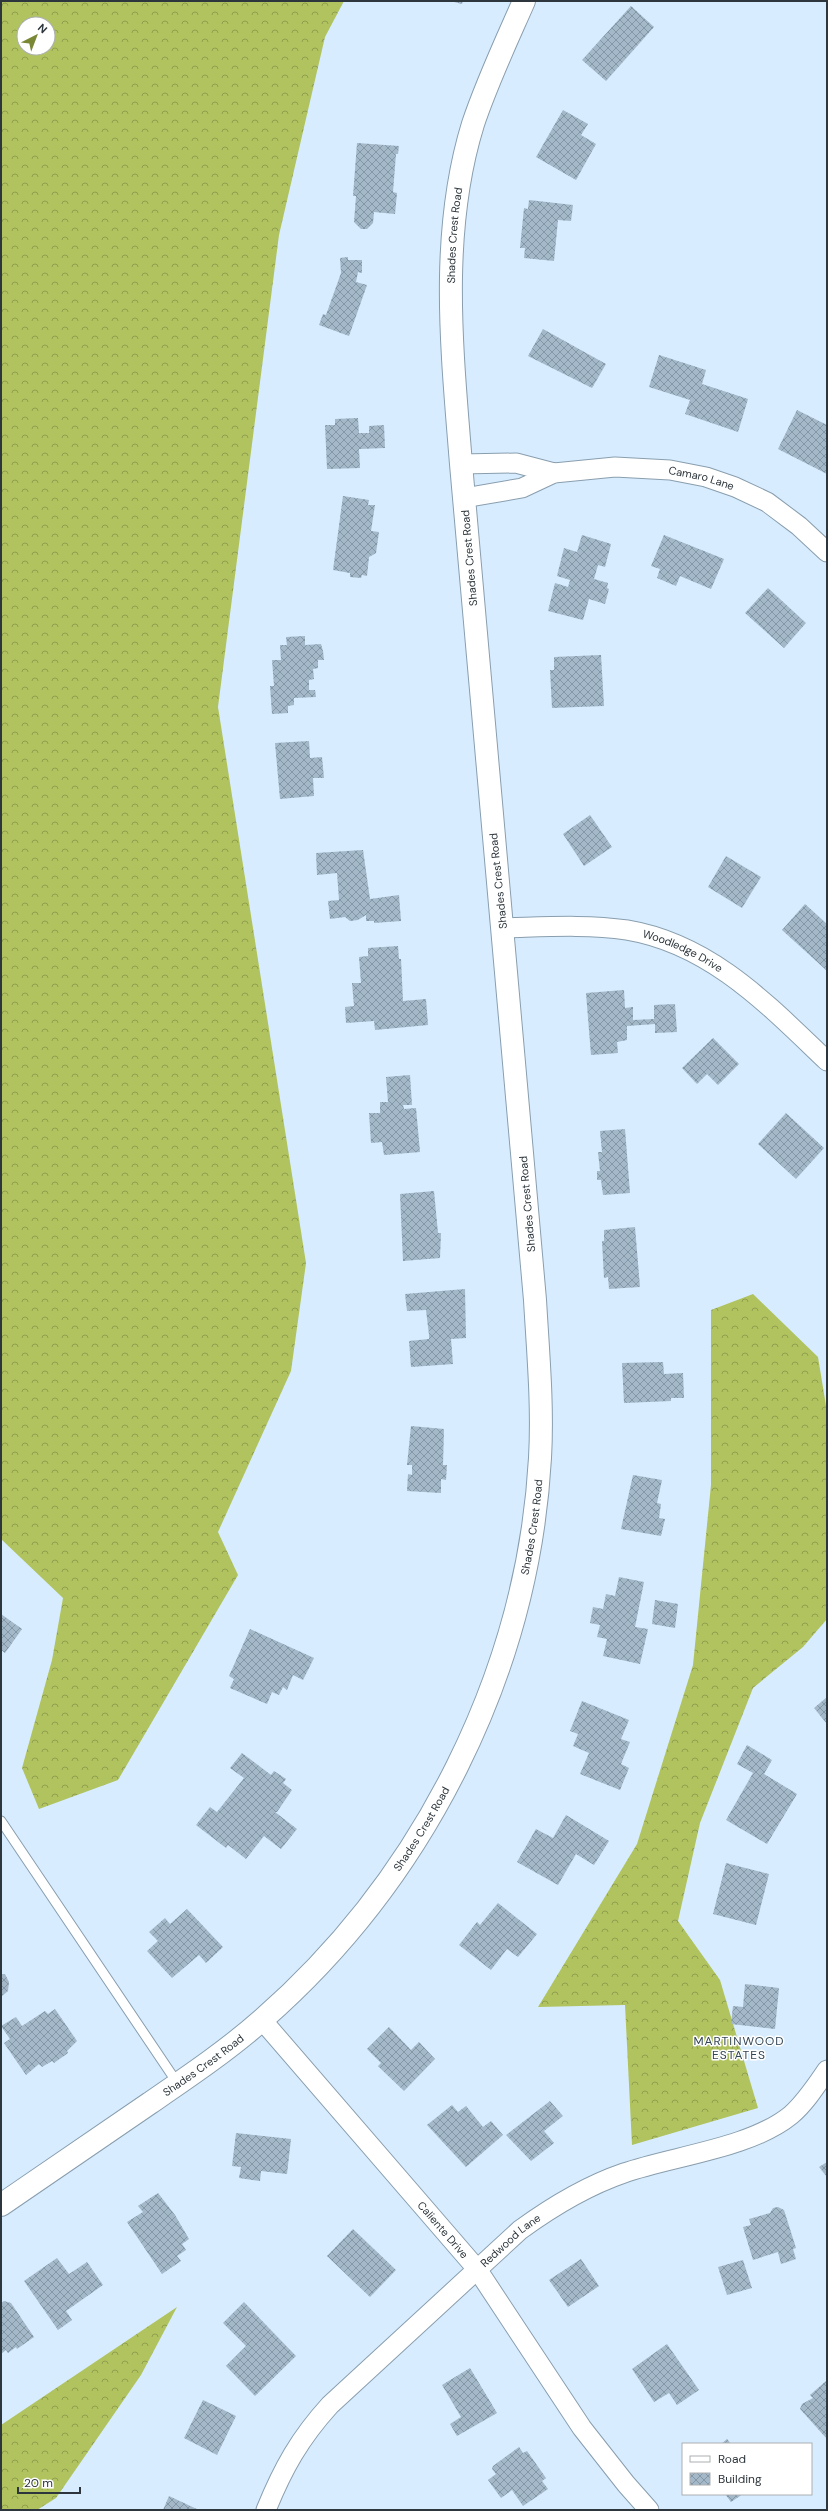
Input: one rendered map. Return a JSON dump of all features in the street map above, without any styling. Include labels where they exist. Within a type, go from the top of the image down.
[{"type":"street","name":"Shades Crest Road","points":[[1,2205],[178,2084],[262,2020],[300,1985],[352,1929],[418,1839],[442,1798],[482,1714],[518,1603],[535,1505],[540,1457],[540,1408],[535,1300],[461,464],[451,342],[450,296],[455,209],[473,125],[487,86],[524,1]]},
{"type":"street","name":"Camaro Lane","points":[[461,464],[516,463],[554,473]]},
{"type":"street","name":"Camaro Lane","points":[[464,498],[522,488],[554,473],[615,467],[670,470],[706,477],[735,487],[767,502],[799,526],[827,552]]},
{"type":"street","name":"Woodledge Drive","points":[[503,928],[596,927],[629,931],[686,949],[719,965],[752,991],[827,1061]]},
{"type":"street","name":"Caliente Drive","points":[[262,2020],[477,2269],[582,2428],[626,2484],[649,2510]]},
{"type":"street","name":"Redwood Lane","points":[[266,2510],[288,2460],[307,2431],[330,2404],[520,2230],[549,2209],[583,2190],[625,2173],[745,2139],[767,2130],[790,2115],[809,2096],[827,2070]]},
{"type":"lane","points":[[1,1821],[178,2084]]},
{"type":"green space","points":[[1,1],[344,1],[325,37],[279,235],[218,707],[306,1263],[291,1371],[218,1532],[238,1575],[118,1780],[39,1809],[22,1768],[52,1660],[63,1598],[1,1539]]},
{"type":"green space","points":[[753,1294],[818,1357],[827,1412],[827,1619],[803,1647],[753,1688],[700,1823],[678,1921],[720,1980],[758,2108],[632,2145],[625,2005],[538,2007],[637,1844],[693,1665],[711,1485],[711,1310]]},
{"type":"green space","points":[[177,2307],[141,2375],[56,2498],[37,2510],[1,2510],[1,2425]]},
{"type":"building","points":[[450,1],[463,1],[462,4]]},
{"type":"building","points":[[631,6],[654,27],[606,81],[582,60]]},
{"type":"building","points":[[563,110],[588,124],[581,135],[596,144],[576,180],[536,157]]},
{"type":"building","points":[[357,143],[399,146],[398,154],[396,154],[393,192],[397,193],[395,214],[374,212],[373,223],[367,229],[361,229],[354,222],[356,196],[353,196]]},
{"type":"building","points":[[529,200],[573,205],[571,221],[558,220],[554,261],[524,258],[525,248],[520,248],[524,208],[528,209]]},
{"type":"building","points":[[348,257],[348,260],[362,260],[362,273],[358,272],[356,282],[367,285],[349,336],[319,325],[323,314],[326,315],[341,273],[340,258]]},
{"type":"building","points":[[543,329],[606,364],[592,388],[528,356]]},
{"type":"building","points":[[659,355],[706,370],[702,384],[748,399],[738,432],[685,414],[690,400],[649,387]]},
{"type":"building","points":[[797,410],[827,425],[827,474],[778,449]]},
{"type":"building","points":[[358,418],[359,433],[369,433],[369,426],[384,425],[385,448],[359,449],[360,468],[327,469],[325,425],[335,425],[335,419]]},
{"type":"building","points":[[343,496],[369,500],[368,505],[375,505],[371,531],[379,532],[376,553],[369,557],[367,576],[362,575],[361,578],[350,577],[350,573],[333,570]]},
{"type":"building","points":[[582,535],[611,544],[605,567],[598,565],[594,579],[608,583],[607,588],[609,589],[605,604],[589,599],[583,620],[548,611],[555,583],[568,587],[570,580],[557,576],[564,548],[577,552]]},
{"type":"building","points":[[664,535],[724,559],[711,589],[680,576],[676,586],[657,578],[660,569],[651,566]]},
{"type":"building","points":[[768,588],[806,623],[784,648],[745,613]]},
{"type":"building","points":[[305,636],[305,645],[321,644],[323,651],[324,660],[318,660],[318,668],[313,669],[314,679],[309,680],[309,690],[315,690],[316,697],[294,698],[294,705],[288,706],[288,713],[272,714],[270,686],[274,686],[272,660],[281,660],[280,645],[287,645],[286,637]]},
{"type":"building","points":[[601,655],[604,706],[552,708],[550,670],[554,670],[554,657]]},
{"type":"building","points":[[309,741],[310,758],[322,757],[324,778],[313,778],[314,796],[280,799],[275,743]]},
{"type":"building","points":[[590,815],[612,847],[584,866],[563,834]]},
{"type":"building","points":[[363,850],[370,899],[399,895],[401,921],[374,923],[374,921],[366,921],[366,915],[358,920],[350,921],[345,917],[330,919],[328,901],[339,900],[337,873],[317,875],[316,853]]},
{"type":"building","points":[[726,856],[761,877],[742,908],[708,887]]},
{"type":"building","points":[[805,904],[827,924],[826,970],[782,930]]},
{"type":"building","points":[[398,946],[399,959],[401,959],[403,1001],[426,999],[428,1025],[375,1030],[374,1021],[346,1023],[345,1007],[354,1006],[352,983],[361,983],[359,957],[368,956],[368,948]]},
{"type":"building","points":[[624,990],[625,1008],[633,1007],[633,1020],[654,1019],[654,1005],[675,1004],[677,1032],[655,1033],[655,1024],[627,1026],[627,1040],[617,1042],[618,1053],[591,1055],[586,993]]},
{"type":"building","points":[[713,1038],[739,1064],[718,1085],[707,1074],[697,1084],[682,1068]]},
{"type":"building","points":[[410,1075],[412,1105],[403,1105],[404,1109],[416,1108],[420,1152],[384,1155],[382,1142],[371,1143],[369,1113],[380,1113],[380,1102],[388,1102],[386,1077]]},
{"type":"building","points":[[786,1113],[824,1148],[796,1179],[758,1144]]},
{"type":"building","points":[[625,1129],[630,1193],[603,1195],[601,1180],[597,1180],[597,1171],[600,1171],[598,1152],[602,1152],[600,1131]]},
{"type":"building","points":[[434,1191],[438,1233],[441,1233],[440,1258],[403,1261],[400,1194]]},
{"type":"building","points":[[635,1227],[640,1287],[609,1289],[608,1277],[604,1278],[602,1241],[604,1241],[604,1230]]},
{"type":"building","points":[[465,1289],[466,1338],[451,1339],[453,1364],[411,1367],[409,1341],[429,1339],[429,1335],[426,1310],[407,1311],[405,1294]]},
{"type":"building","points":[[663,1362],[664,1374],[683,1373],[684,1398],[671,1398],[671,1401],[624,1403],[622,1363]]},
{"type":"building","points":[[411,1426],[444,1429],[443,1465],[447,1465],[446,1480],[441,1479],[441,1493],[407,1491],[408,1474],[412,1475],[412,1465],[407,1465]]},
{"type":"building","points":[[633,1475],[662,1480],[657,1503],[661,1504],[659,1518],[665,1519],[661,1536],[621,1529]]},
{"type":"building","points":[[619,1577],[644,1582],[635,1627],[648,1629],[640,1664],[603,1656],[607,1639],[597,1637],[600,1625],[590,1623],[593,1607],[603,1609],[606,1594],[615,1596]]},
{"type":"building","points":[[655,1600],[678,1604],[675,1628],[652,1624]]},
{"type":"building","points":[[1,1614],[22,1629],[5,1653],[1,1650]]},
{"type":"building","points":[[250,1629],[314,1658],[303,1680],[293,1675],[287,1690],[283,1687],[279,1695],[272,1692],[267,1704],[230,1688],[234,1679],[229,1676]]},
{"type":"building","points":[[827,1697],[827,1724],[814,1708]]},
{"type":"building","points":[[582,1701],[629,1720],[621,1739],[630,1742],[621,1764],[629,1768],[620,1790],[580,1774],[589,1753],[573,1746],[578,1734],[570,1731]]},
{"type":"building","points":[[747,1745],[772,1760],[764,1774],[797,1794],[767,1844],[726,1820],[753,1773],[737,1764]]},
{"type":"building","points":[[242,1753],[271,1775],[274,1771],[286,1779],[283,1783],[292,1790],[277,1812],[275,1812],[297,1829],[281,1849],[264,1836],[246,1859],[228,1845],[226,1848],[196,1825],[210,1807],[217,1812],[244,1778],[230,1768]]},
{"type":"building","points":[[566,1815],[609,1841],[594,1865],[576,1854],[558,1885],[517,1862],[536,1829],[553,1838]]},
{"type":"building","points":[[726,1863],[769,1874],[756,1925],[713,1914]]},
{"type":"building","points":[[498,1903],[537,1934],[518,1957],[507,1949],[491,1970],[459,1945],[477,1922],[480,1925]]},
{"type":"building","points":[[187,1909],[223,1947],[206,1963],[199,1955],[172,1978],[147,1951],[158,1941],[149,1932],[165,1918],[170,1924]]},
{"type":"building","points":[[1,1974],[5,1974],[9,1982],[8,1991],[1,1997]]},
{"type":"building","points":[[745,1984],[779,1988],[775,2029],[731,2024],[733,2006],[743,2007]]},
{"type":"building","points":[[55,2009],[77,2041],[67,2051],[68,2053],[54,2063],[52,2061],[42,2067],[39,2064],[26,2075],[4,2043],[10,2039],[1,2026],[16,2017],[22,2026],[45,2011],[48,2014]]},
{"type":"building","points":[[389,2027],[411,2050],[419,2042],[435,2059],[404,2091],[378,2066],[381,2063],[367,2049]]},
{"type":"building","points":[[550,2101],[563,2116],[544,2131],[554,2143],[531,2161],[506,2135]]},
{"type":"building","points":[[452,2105],[458,2112],[466,2106],[483,2127],[491,2121],[503,2135],[466,2167],[427,2125]]},
{"type":"building","points":[[236,2133],[291,2139],[287,2174],[261,2171],[260,2181],[239,2178],[241,2167],[232,2166]]},
{"type":"building","points":[[827,2162],[827,2177],[819,2167]]},
{"type":"building","points":[[158,2193],[175,2215],[189,2239],[182,2244],[186,2250],[177,2256],[181,2261],[162,2274],[127,2222],[143,2212],[138,2206]]},
{"type":"building","points":[[778,2207],[784,2210],[796,2248],[793,2249],[796,2259],[781,2264],[778,2252],[753,2260],[743,2227],[751,2225],[749,2219],[770,2213],[773,2208]]},
{"type":"building","points":[[353,2229],[396,2270],[370,2297],[327,2256]]},
{"type":"building","points":[[57,2258],[69,2274],[87,2262],[103,2285],[66,2311],[72,2320],[58,2330],[24,2281]]},
{"type":"building","points":[[581,2259],[599,2286],[568,2307],[549,2280]]},
{"type":"building","points":[[743,2260],[752,2288],[727,2295],[718,2267]]},
{"type":"building","points":[[4,2301],[11,2303],[34,2337],[17,2349],[16,2347],[8,2353],[6,2350],[1,2354],[1,2303]]},
{"type":"building","points":[[244,2302],[296,2356],[255,2396],[226,2366],[246,2346],[223,2323]]},
{"type":"building","points":[[667,2344],[699,2390],[677,2405],[669,2393],[654,2402],[632,2369]]},
{"type":"building","points":[[470,2368],[497,2413],[457,2436],[450,2424],[461,2417],[442,2385]]},
{"type":"building","points":[[827,2380],[827,2439],[800,2409],[802,2404],[813,2398],[810,2395]]},
{"type":"building","points":[[203,2400],[236,2416],[217,2455],[184,2438]]},
{"type":"building","points":[[727,2439],[730,2443],[722,2443]]},
{"type":"building","points":[[519,2447],[523,2453],[527,2451],[546,2478],[542,2481],[548,2489],[523,2506],[512,2490],[501,2498],[488,2480],[496,2474],[492,2469],[493,2466]]},
{"type":"building","points":[[726,2495],[742,2495],[731,2502]]},
{"type":"building","points":[[169,2496],[199,2510],[163,2510]]},
{"type":"district","name":"MARTINWOOD ESTATES","points":[[739,2048]]}]
